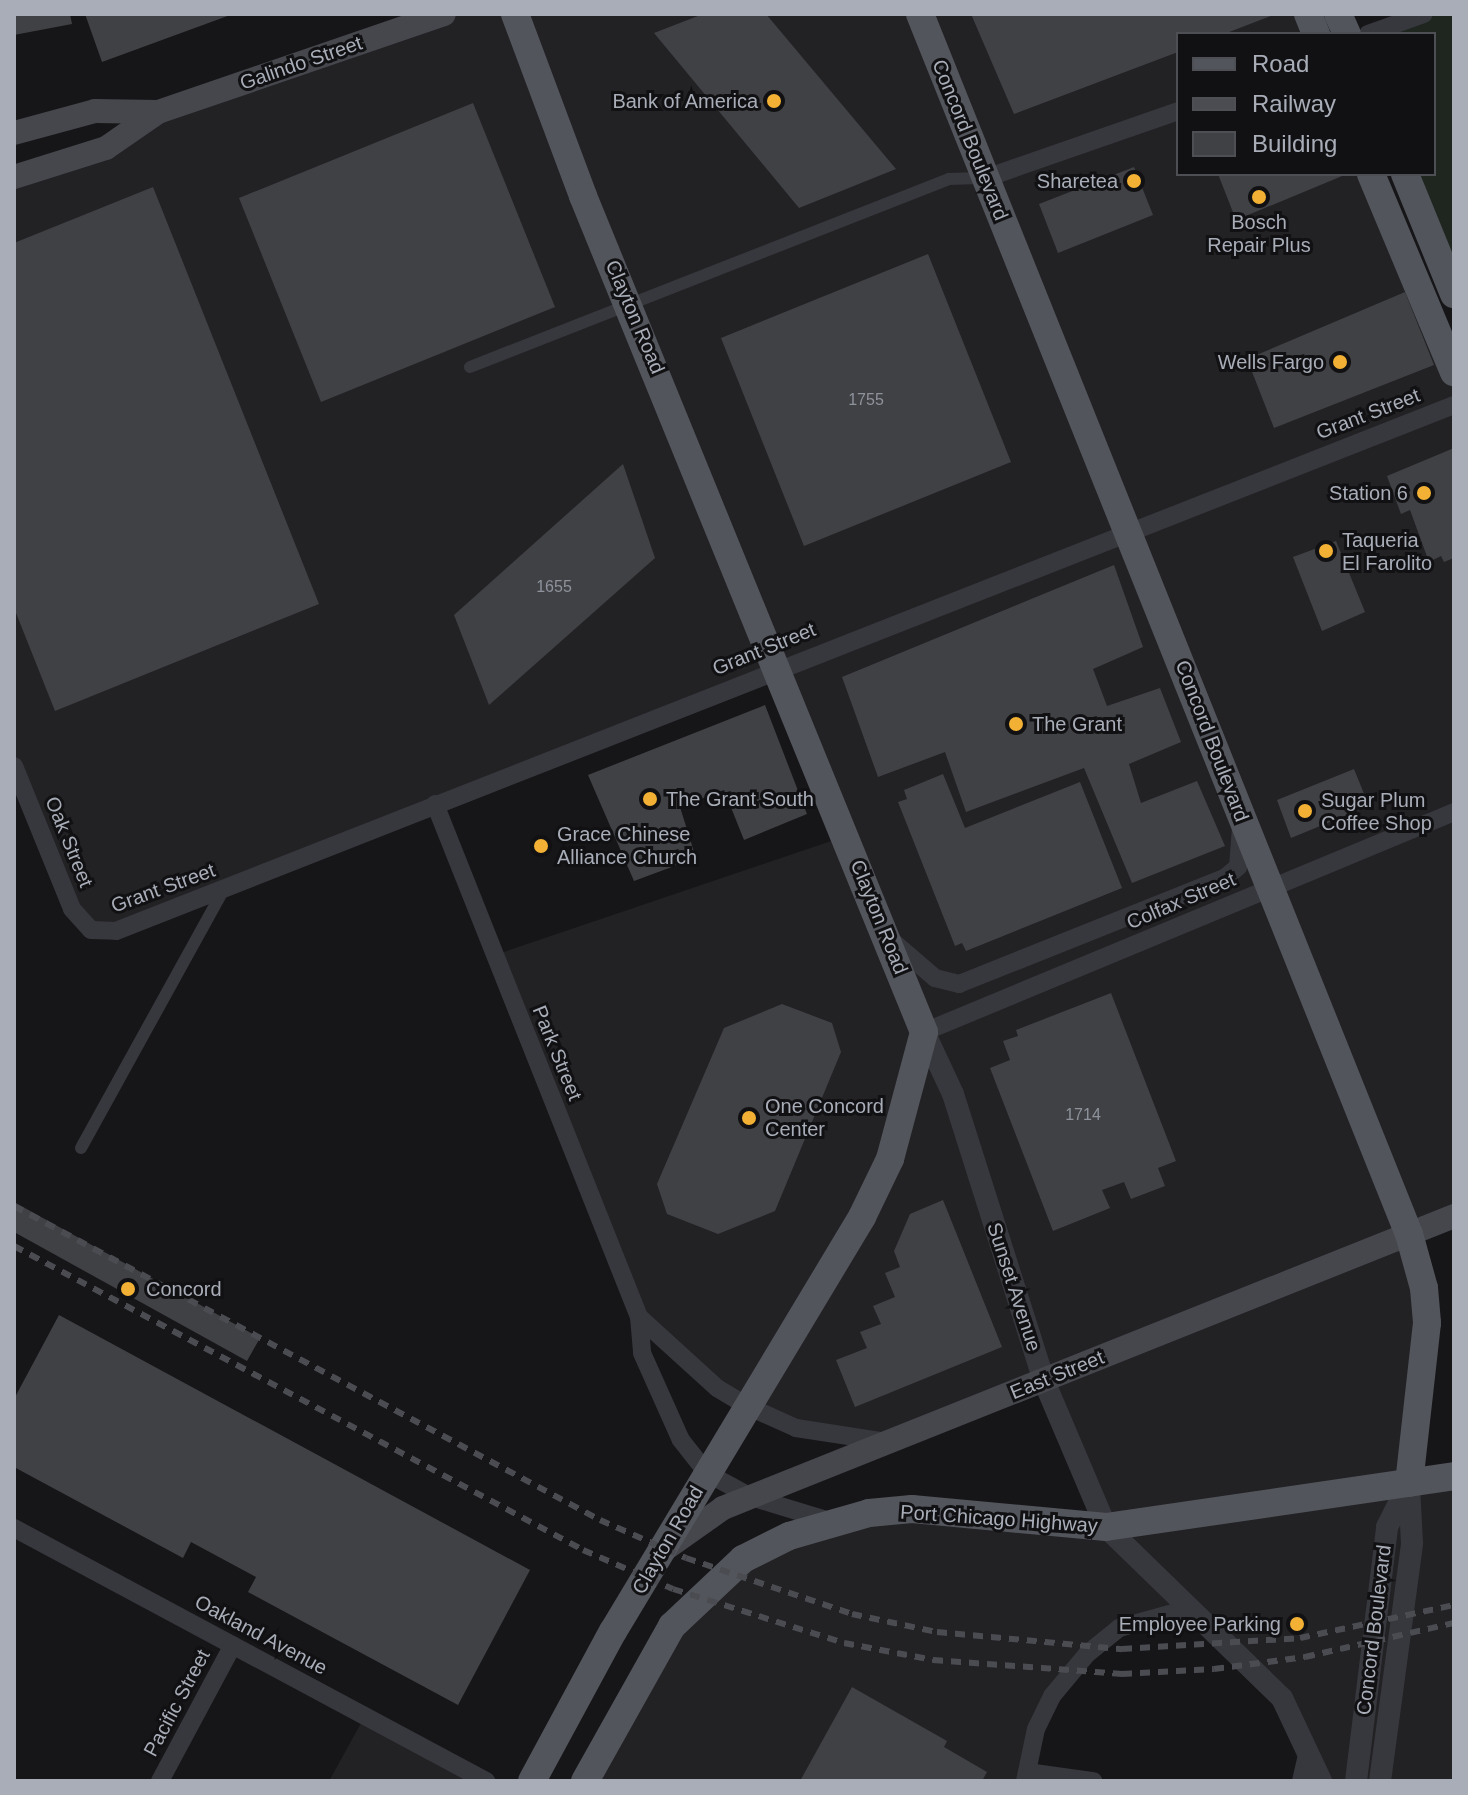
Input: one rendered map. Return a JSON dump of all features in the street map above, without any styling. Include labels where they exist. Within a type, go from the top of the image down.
[{"type":"main road","name":"Galindo Street","points":[[14,177],[106,148],[158,112],[444,14]]},
{"type":"main road","name":"Clayton Road","points":[[515,14],[924,1032],[890,1159],[862,1217],[707,1473],[668,1547],[613,1631],[532,1781]]},
{"type":"main road","name":"Concord Boulevard","points":[[920,14],[1130,529],[1409,1234],[1424,1288],[1427,1323],[1409,1483]]},
{"type":"main road","name":"Galindo Street","points":[[14,133],[95,111],[158,112]]},
{"type":"main road","points":[[1372,176],[1454,372]]},
{"type":"main road","points":[[1406,176],[1454,294]]},
{"type":"main road","name":"East Street","points":[[668,1547],[723,1508],[1454,1216]]},
{"type":"main road","name":"Port Chicago Highway","points":[[585,1781],[672,1626],[743,1559],[833,1522],[912,1509],[1106,1527],[1454,1476]]},
{"type":"street","points":[[1374,32],[1424,14]]},
{"type":"street","points":[[470,367],[949,179],[986,178],[1176,112]]},
{"type":"street","name":"Grant Street","points":[[91,930],[116,931],[778,667],[1454,405]]},
{"type":"street","name":"Oak Street","points":[[14,766],[72,909],[91,930]]},
{"type":"street","name":"Park Street","points":[[435,804],[639,1317],[642,1353],[681,1440],[707,1473],[751,1497],[833,1522]]},
{"type":"street","name":"Colfax Street","points":[[924,1032],[1454,812]]},
{"type":"street","name":"Colfax Street","points":[[889,939],[935,978],[959,984],[1226,877],[1238,867],[1242,816]]},
{"type":"street","points":[[81,1148],[224,889]]},
{"type":"street","name":"Sunset Avenue","points":[[924,1032],[953,1094],[1044,1381],[1106,1527],[1282,1698],[1308,1748]]},
{"type":"street","name":"Park Street","points":[[639,1317],[717,1388],[747,1406],[796,1428],[891,1442]]},
{"type":"street","name":"Concord Boulevard","points":[[1356,1781],[1387,1527],[1409,1483]]},
{"type":"street","name":"Concord Boulevard","points":[[1380,1781],[1412,1543],[1409,1483]]},
{"type":"street","name":"Oakland Avenue","points":[[14,1528],[486,1781]]},
{"type":"street","points":[[1093,1781],[1026,1777],[1036,1729],[1052,1696],[1103,1639],[1119,1628],[1191,1608]]},
{"type":"street","name":"Pacific Street","points":[[160,1781],[233,1645]]},
{"type":"street","points":[[1301,1781],[1308,1748]]},
{"type":"street","points":[[1308,1748],[1321,1781]]},
{"type":"shaded area","points":[[447,14],[1308,14],[1315,32],[1176,32],[1176,176],[1372,176],[1454,372],[1454,1216],[1409,1234],[1424,1288],[1409,1483],[1454,1476],[1454,1781],[1320,1781],[1294,1719],[1191,1609],[1119,1628],[1052,1696],[1025,1781],[585,1781],[710,1586],[869,1513],[1105,1527],[1044,1381],[891,1442],[796,1428],[747,1406],[639,1317],[495,955],[846,836],[778,667],[224,889],[91,930],[14,766],[14,177],[158,112]]},
{"type":"shaded area","points":[[1424,14],[1454,14],[1454,259],[1421,176],[1436,176],[1436,32],[1374,32]]},
{"type":"shaded area","points":[[365,1716],[486,1781],[329,1781]]},
{"type":"building","points":[[14,14],[70,14],[72,24],[14,35]]},
{"type":"building","points":[[85,14],[233,14],[102,62]]},
{"type":"building","name":"Bank of America","points":[[703,14],[766,14],[896,169],[799,208],[654,33]]},
{"type":"building","points":[[971,14],[1276,14],[1229,32],[1176,32],[1176,53],[1014,114]]},
{"type":"building","points":[[473,103],[555,307],[321,402],[239,198]]},
{"type":"building","points":[[1134,167],[1153,215],[1058,253],[1039,204]]},
{"type":"building","name":"Bosch Repair Plus","points":[[1219,176],[1342,176],[1236,220]]},
{"type":"building","points":[[153,187],[319,604],[55,711],[14,608],[14,243]]},
{"type":"building","points":[[928,254],[1011,462],[804,546],[721,338]]},
{"type":"building","name":"Wells Fargo","points":[[1405,292],[1434,365],[1274,428],[1247,359]]},
{"type":"building","name":"Station 6","points":[[1454,448],[1454,558],[1444,562],[1441,556],[1429,562],[1410,510],[1401,514],[1387,476]]},
{"type":"building","points":[[623,464],[655,558],[489,705],[454,615]]},
{"type":"building","points":[[1336,541],[1365,612],[1322,631],[1293,557]]},
{"type":"building","name":"The Grant","points":[[1114,565],[1143,647],[1093,669],[1107,706],[1160,688],[1181,742],[1129,764],[1141,803],[1197,781],[1225,846],[1132,883],[1084,768],[966,812],[945,752],[878,777],[842,677]]},
{"type":"building","name":"The Grant South","points":[[765,705],[807,814],[744,840],[724,790],[680,807],[696,858],[634,881],[588,775]]},
{"type":"building","points":[[1354,769],[1369,806],[1291,838],[1277,800]]},
{"type":"building","points":[[943,774],[965,828],[1080,782],[1122,888],[966,951],[962,943],[955,946],[898,802],[907,799],[904,790]]},
{"type":"building","points":[[1111,993],[1176,1161],[1158,1168],[1165,1186],[1131,1199],[1124,1182],[1102,1190],[1110,1208],[1053,1231],[990,1068],[1010,1060],[1003,1041],[1018,1036],[1016,1030]]},
{"type":"building","name":"One Concord Center","points":[[782,1004],[832,1023],[841,1052],[775,1211],[718,1234],[667,1214],[657,1184],[724,1028]]},
{"type":"building","points":[[943,1200],[1002,1347],[855,1407],[836,1360],[867,1348],[860,1332],[881,1324],[873,1306],[895,1297],[885,1273],[900,1267],[894,1251],[910,1214]]},
{"type":"building","points":[[14,1202],[260,1338],[247,1361],[14,1232]]},
{"type":"building","points":[[59,1315],[530,1570],[458,1705],[248,1592],[256,1577],[191,1542],[183,1558],[14,1467],[14,1399]]},
{"type":"building","points":[[852,1687],[947,1741],[944,1747],[987,1772],[982,1781],[800,1781]]},
{"type":"railway","points":[[14,1206],[600,1520],[686,1558],[852,1614],[937,1632],[1122,1649],[1300,1638],[1454,1605]]},
{"type":"railway","points":[[14,1246],[583,1550],[673,1589],[844,1643],[933,1660],[1122,1674],[1214,1669],[1305,1657],[1454,1623]]},
{"type":"place","name":"Bank of America","points":[[774,101]]},
{"type":"place","name":"Sharetea","points":[[1134,181]]},
{"type":"place","name":"Bosch Repair Plus","points":[[1259,197]]},
{"type":"place","name":"Wells Fargo","points":[[1340,362]]},
{"type":"place","name":"Station 6","points":[[1424,493]]},
{"type":"place","name":"Taqueria El Farolito","points":[[1326,551]]},
{"type":"place","name":"The Grant","points":[[1016,724]]},
{"type":"place","name":"The Grant South","points":[[650,799]]},
{"type":"place","name":"Sugar Plum Coffee Shop","points":[[1305,811]]},
{"type":"place","name":"Grace Chinese Alliance Church","points":[[541,846]]},
{"type":"place","name":"One Concord Center","points":[[749,1118]]},
{"type":"place","name":"Concord","points":[[128,1289]]},
{"type":"place","name":"Employee Parking","points":[[1297,1624]]}]
